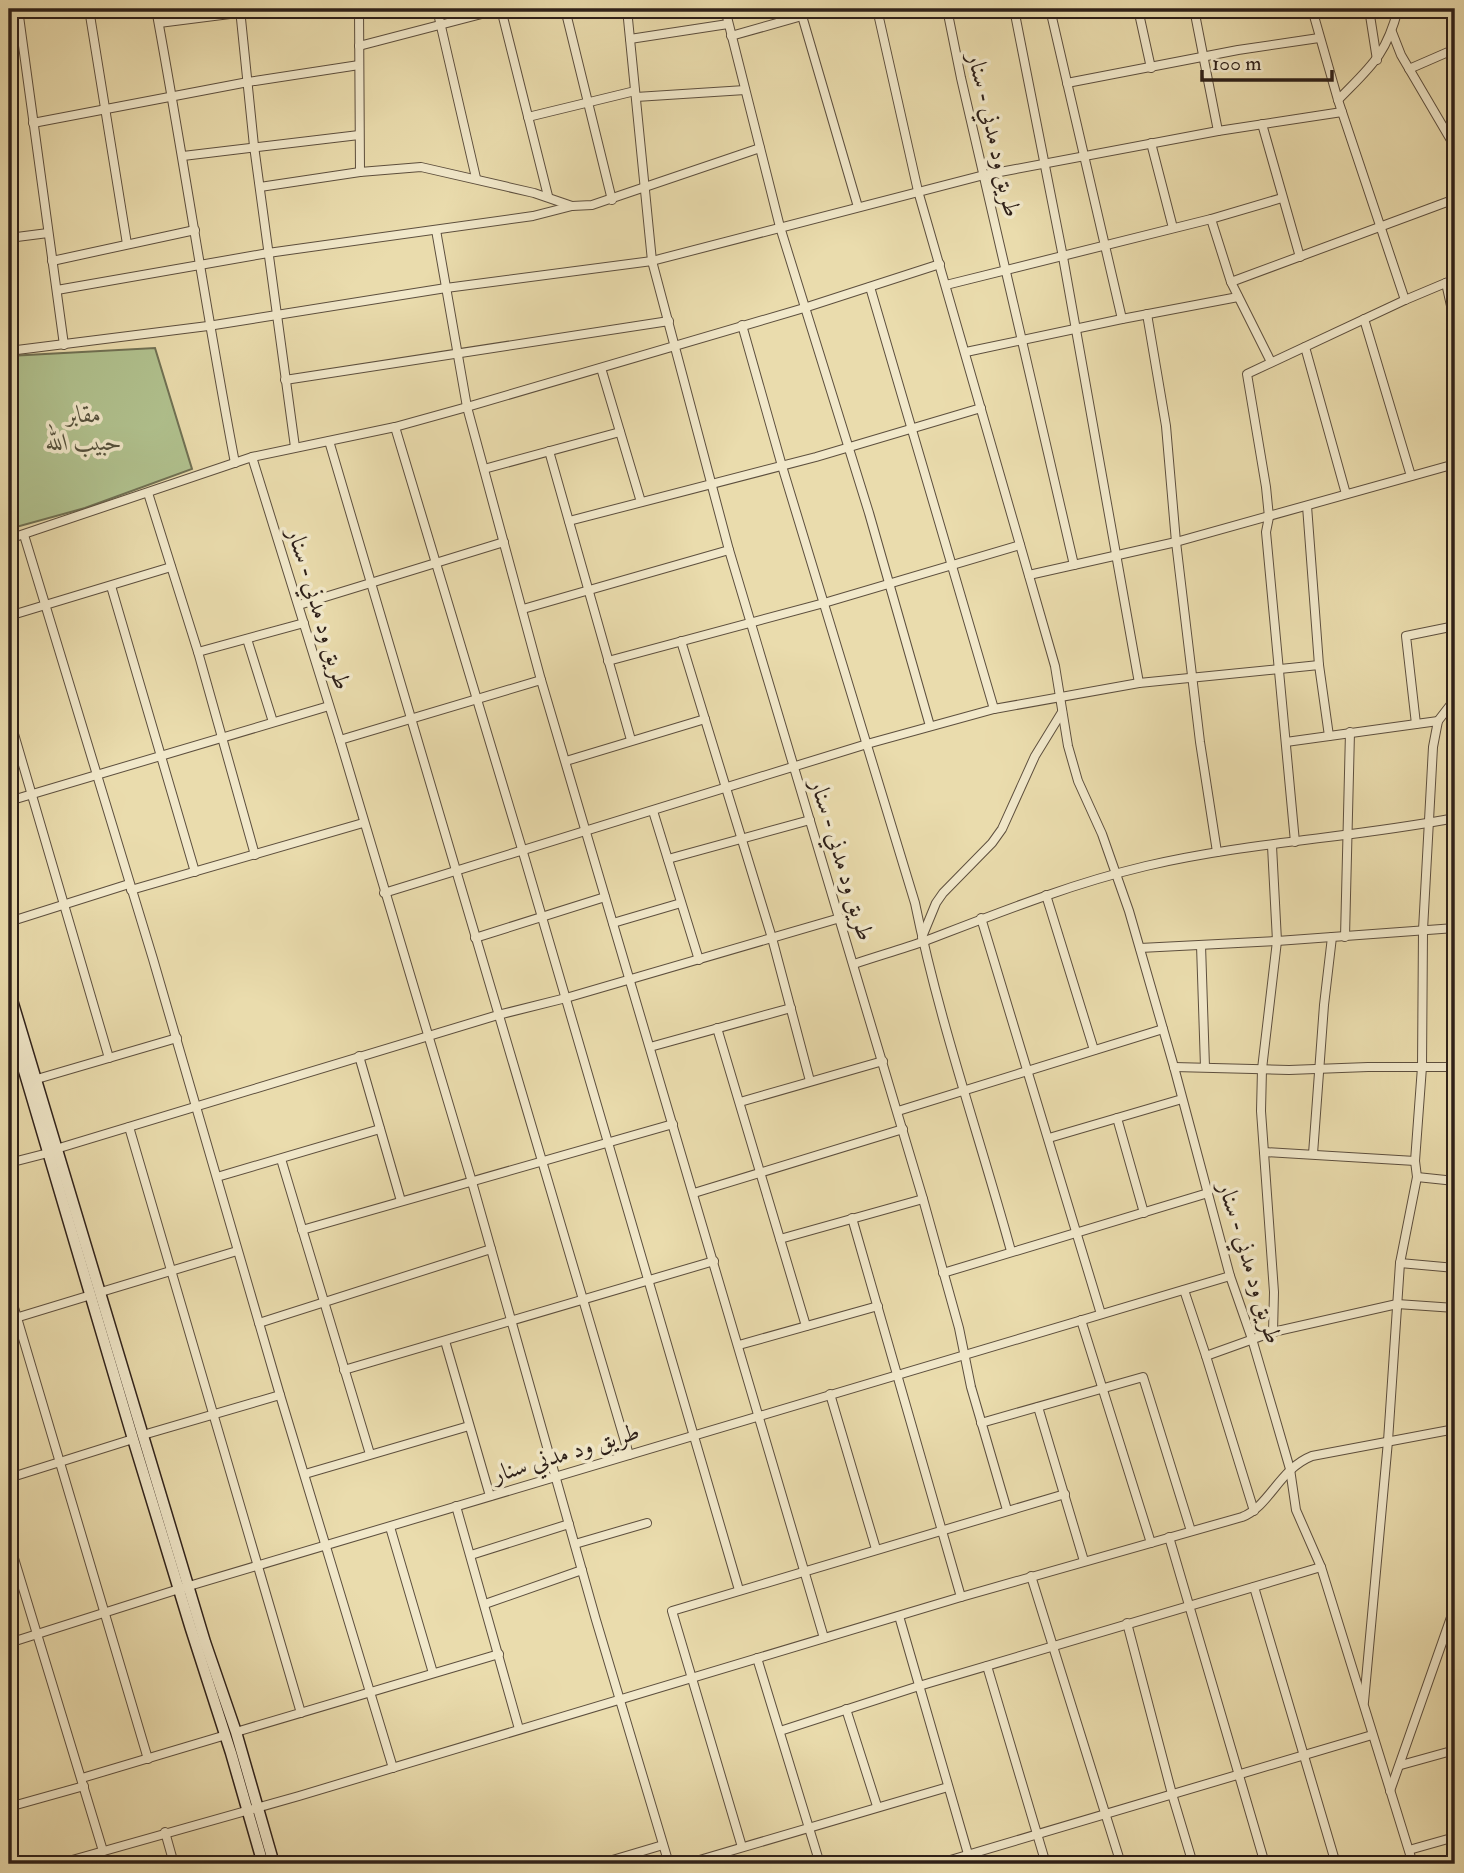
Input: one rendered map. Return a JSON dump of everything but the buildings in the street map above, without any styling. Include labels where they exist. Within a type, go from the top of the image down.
[{"type":"street","points":[[18,9],[64,345]]},
{"type":"street","points":[[89,9],[127,244]]},
{"type":"street","points":[[156,9],[201,265],[208,326],[235,463]]},
{"type":"street","points":[[159,23],[270,9]]},
{"type":"street","points":[[359,9],[360,172]]},
{"type":"street","points":[[437,9],[476,178]]},
{"type":"street","points":[[359,46],[501,9],[548,196]]},
{"type":"street","points":[[565,9],[612,200]]},
{"type":"street","name":"طريق ود مدني - سنار","points":[[627,9],[652,261],[729,550],[898,1111],[981,1423],[1007,1510]]},
{"type":"street","points":[[725,9],[780,228],[890,583],[930,726]]},
{"type":"street","name":"طريق ود مدني - سنار","points":[[877,9],[918,191],[1029,575],[1061,695],[1062,712],[1078,781],[1102,834],[1140,948],[1230,1276],[1252,1339],[1290,1469],[1296,1510],[1321,1567],[1413,1864]]},
{"type":"street","name":"طريق ود مدني - سنار","points":[[947,9],[1074,565]]},
{"type":"street","name":"طريق ود مدني - سنار","points":[[1014,9],[1063,257],[1139,683]]},
{"type":"street","points":[[1049,9],[1122,319]]},
{"type":"street","points":[[1151,68],[1138,10],[1156,9]]},
{"type":"street","points":[[1194,9],[1218,131]]},
{"type":"street","points":[[1312,9],[1338,100],[1405,300]]},
{"type":"street","points":[[1369,9],[1377,60]]},
{"type":"street","points":[[1338,100],[1377,60],[1392,32],[1398,9]]},
{"type":"street","points":[[240,11],[275,314],[295,447]]},
{"type":"street","points":[[731,36],[801,13],[858,207]]},
{"type":"street","points":[[630,39],[728,24]]},
{"type":"street","points":[[1392,32],[1409,69],[1455,147]]},
{"type":"street","points":[[1067,83],[1204,56],[1319,38]]},
{"type":"street","points":[[9,44],[22,41]]},
{"type":"street","points":[[1409,69],[1455,49]]},
{"type":"street","points":[[33,123],[248,82],[359,65]]},
{"type":"street","points":[[528,117],[636,94],[745,90]]},
{"type":"street","points":[[9,351],[208,326],[446,288],[652,261],[984,175],[1218,131],[1342,112]]},
{"type":"street","points":[[1262,124],[1300,257]]},
{"type":"street","points":[[183,156],[359,135]]},
{"type":"street","points":[[1151,143],[1173,228]]},
{"type":"street","points":[[57,290],[268,253],[533,216],[612,200],[760,148]]},
{"type":"street","points":[[260,187],[360,172],[421,167],[548,196],[572,206]]},
{"type":"street","points":[[946,285],[1211,219],[1282,198]]},
{"type":"street","points":[[1231,282],[1455,199]]},
{"type":"street","points":[[1211,219],[1231,282],[1271,362]]},
{"type":"street","points":[[52,261],[195,230]]},
{"type":"street","points":[[436,230],[467,407],[541,680],[824,1638]]},
{"type":"street","points":[[9,238],[48,233]]},
{"type":"street","points":[[9,539],[252,457],[395,427],[467,407],[940,264]]},
{"type":"street","points":[[1295,842],[1266,532],[1269,517],[1266,487],[1247,374],[1455,279]]},
{"type":"street","points":[[1446,283],[1455,324]]},
{"type":"street","points":[[870,287],[994,709]]},
{"type":"street","points":[[966,352],[1238,297]]},
{"type":"street","points":[[1147,314],[1166,426],[1192,677],[1217,852]]},
{"type":"street","points":[[1364,319],[1411,476]]},
{"type":"street","points":[[285,380],[669,320]]},
{"type":"street","points":[[742,325],[782,466],[915,903],[963,1091],[1011,1251]]},
{"type":"street","points":[[1305,347],[1346,494]]},
{"type":"street","points":[[601,368],[641,502]]},
{"type":"street","points":[[569,521],[782,466],[981,408]]},
{"type":"street","points":[[395,427],[739,1590]]},
{"type":"street","points":[[484,469],[620,432]]},
{"type":"street","points":[[328,441],[498,1015],[522,1086],[629,1455]]},
{"type":"street","points":[[549,451],[631,740]]},
{"type":"street","name":"طريق ود مدني - سنار","points":[[9,801],[328,706],[252,457]]},
{"type":"street","points":[[1029,575],[1177,542],[1455,464]]},
{"type":"street","points":[[148,493],[198,652],[255,855]]},
{"type":"street","points":[[1307,506],[1319,665],[1329,736]]},
{"type":"street","points":[[24,535],[177,1038],[237,1251],[393,1768]]},
{"type":"street","points":[[299,606],[371,581],[505,542]]},
{"type":"street","points":[[608,661],[824,603],[1020,545]]},
{"type":"street","points":[[523,609],[729,550]]},
{"type":"street","points":[[9,616],[172,567]]},
{"type":"street","points":[[111,586],[195,872]]},
{"type":"street","points":[[198,652],[304,623]]},
{"type":"street","points":[[1416,724],[1406,636],[1455,626]]},
{"type":"street","points":[[247,639],[273,722]]},
{"type":"street","points":[[681,641],[772,938],[810,1081]]},
{"type":"street","name":"طريق ود مدني - سنار","points":[[384,893],[585,829],[727,789],[867,744],[994,709],[1139,683],[1319,665]]},
{"type":"street","points":[[340,740],[541,680]]},
{"type":"street","points":[[1286,742],[1438,721],[1455,699]]},
{"type":"street","points":[[328,706],[472,1182],[554,1476],[669,1864]]},
{"type":"street","points":[[923,939],[936,903],[943,893],[992,844],[1002,829],[1035,756],[1062,712]]},
{"type":"street","points":[[9,717],[109,1058]]},
{"type":"street","points":[[566,761],[705,719]]},
{"type":"street","name":"طريق ود مدني - سنار","points":[[1364,1708],[1388,1441],[1400,1263],[1417,1177],[1415,1161],[1422,1067],[1423,930],[1431,774],[1438,721]]},
{"type":"street","points":[[1345,937],[1350,732]]},
{"type":"street","points":[[653,811],[699,960]]},
{"type":"street","name":"طريق ود مدني - سنار","points":[[854,964],[1045,895],[1116,873],[1217,852],[1349,836],[1455,818]]},
{"type":"street","points":[[668,859],[810,820]]},
{"type":"street","points":[[9,922],[64,904],[195,872],[363,823]]},
{"type":"street","name":"طريق ود مدني - سنار","points":[[1272,846],[1277,941],[1262,1069],[1261,1111],[1274,1292],[1273,1332]]},
{"type":"street","points":[[1045,895],[1094,1050]]},
{"type":"street","points":[[475,938],[605,897]]},
{"type":"street","points":[[613,923],[681,903]]},
{"type":"street","points":[[9,1163],[498,1015],[630,980],[840,918]]},
{"type":"street","points":[[981,918],[1101,1314]]},
{"type":"street","points":[[1140,948],[1455,929]]},
{"type":"street","points":[[1313,1154],[1318,1069],[1332,937]]},
{"type":"street","points":[[1201,945],[1205,1067]]},
{"type":"street","points":[[9,990],[37,1079],[52,1151]]},
{"type":"street","points":[[650,1047],[792,1008]]},
{"type":"street","points":[[9,1020],[96,1294],[183,1587],[231,1734],[252,1808],[264,1864]]},
{"type":"street","points":[[717,1028],[807,1326]]},
{"type":"street","points":[[898,1111],[1163,1029]]},
{"type":"street","points":[[37,1079],[177,1038]]},
{"type":"street","points":[[359,1056],[401,1201]]},
{"type":"street","points":[[740,1102],[883,1061]]},
{"type":"street","points":[[1174,1067],[1455,1067]]},
{"type":"street","points":[[1049,1138],[1182,1098]]},
{"type":"street","points":[[1116,1118],[1144,1213]]},
{"type":"street","points":[[302,1230],[673,1124]]},
{"type":"street","points":[[129,1127],[301,1713]]},
{"type":"street","points":[[217,1177],[380,1129]]},
{"type":"street","points":[[694,1193],[903,1129]]},
{"type":"street","name":"طريق ود مدني - سنار","points":[[1264,1152],[1415,1161]]},
{"type":"street","points":[[281,1159],[370,1454]]},
{"type":"street","points":[[1417,1177],[1455,1181]]},
{"type":"street","points":[[943,1273],[1208,1193]]},
{"type":"street","points":[[780,1239],[923,1199]]},
{"type":"street","points":[[852,1218],[961,1597]]},
{"type":"street","points":[[259,1323],[491,1249]]},
{"type":"street","points":[[13,1319],[237,1251]]},
{"type":"street","points":[[344,1370],[714,1261]]},
{"type":"street","points":[[1400,1263],[1455,1268]]},
{"type":"street","name":"طريق ود مدني سنار","points":[[183,1587],[1230,1276]]},
{"type":"street","points":[[1184,1290],[1254,1511]]},
{"type":"street","points":[[9,1291],[13,1319],[106,1612],[148,1759]]},
{"type":"street","points":[[1206,1356],[1273,1332],[1397,1304],[1455,1308]]},
{"type":"street","points":[[739,1345],[878,1306]]},
{"type":"street","points":[[1081,1320],[1151,1543]]},
{"type":"street","points":[[445,1341],[489,1496]]},
{"type":"street","points":[[981,1423],[1143,1377],[1191,1531]]},
{"type":"street","points":[[830,1394],[876,1549]]},
{"type":"street","points":[[9,1478],[280,1395]]},
{"type":"street","points":[[1038,1407],[1084,1561]]},
{"type":"street","points":[[305,1474],[469,1426]]},
{"type":"street","points":[[58,1864],[393,1768],[1031,1576],[1242,1517],[1254,1511],[1290,1469],[1312,1456],[1455,1429]]},
{"type":"street","points":[[742,1847],[672,1611],[1065,1494]]},
{"type":"street","points":[[456,1506],[519,1729]]},
{"type":"street","points":[[575,1544],[648,1523]]},
{"type":"street","points":[[471,1555],[569,1524]]},
{"type":"street","points":[[390,1527],[433,1673]]},
{"type":"street","points":[[1169,1537],[1265,1864]]},
{"type":"street","points":[[9,1542],[103,1850]]},
{"type":"street","points":[[780,1731],[919,1686],[1321,1567]]},
{"type":"street","points":[[485,1604],[582,1570]]},
{"type":"street","points":[[1031,1576],[1121,1864]]},
{"type":"street","points":[[9,1643],[183,1587]]},
{"type":"street","points":[[1254,1587],[1336,1864]]},
{"type":"street","points":[[1390,1792],[1455,1606]]},
{"type":"street","points":[[899,1616],[968,1854]]},
{"type":"street","points":[[1127,1623],[1172,1794],[1194,1864]]},
{"type":"street","points":[[1443,1644],[1455,1643]]},
{"type":"street","points":[[9,1793],[11,1806],[148,1759],[499,1654]]},
{"type":"street","points":[[757,1658],[820,1864]]},
{"type":"street","points":[[987,1666],[1046,1864]]},
{"type":"street","points":[[846,1709],[877,1806]]},
{"type":"street","points":[[937,1864],[1372,1735]]},
{"type":"street","points":[[1401,1765],[1455,1750]]},
{"type":"street","points":[[686,1864],[948,1787]]},
{"type":"street","points":[[252,1808],[274,1864]]},
{"type":"street","points":[[165,1832],[174,1864]]},
{"type":"street","points":[[1409,1850],[1455,1837]]},
{"type":"street","points":[[598,1864],[663,1845]]},
{"type":"green space","name":"مقابر حبيب الله","points":[[155,348],[192,469],[85,508],[9,529],[9,356]]}]
